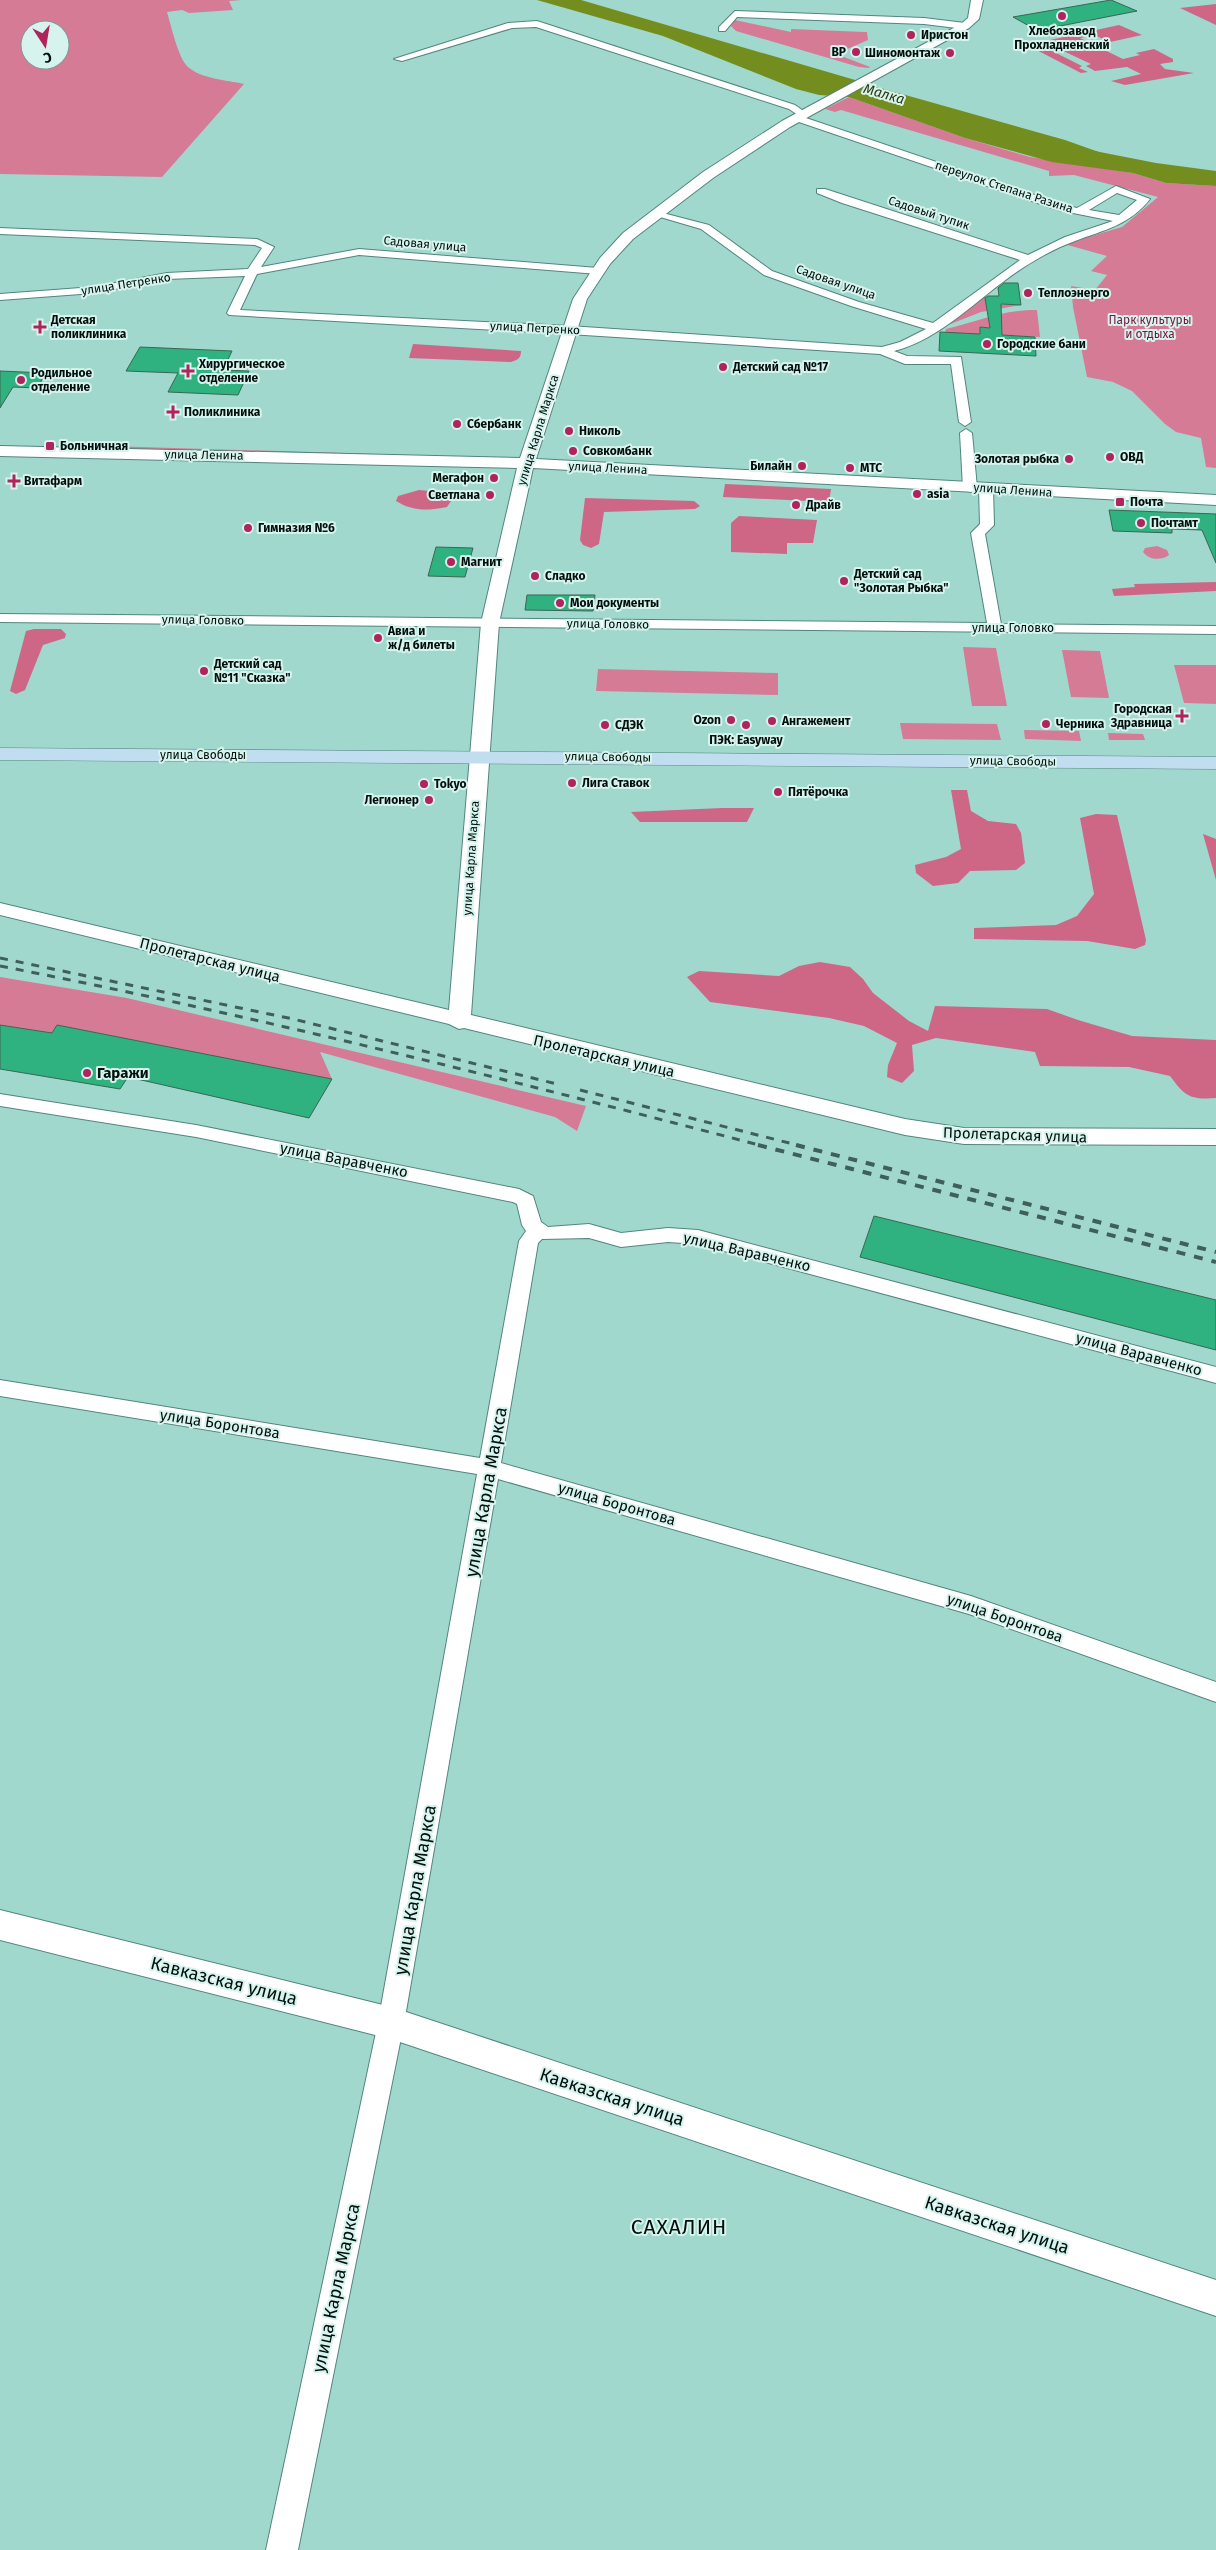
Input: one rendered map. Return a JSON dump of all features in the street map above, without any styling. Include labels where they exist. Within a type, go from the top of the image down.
[{"type":"main road","name":"улица Свободы","points":[[0,754],[479,756],[1216,763]]},
{"type":"street","points":[[722,29],[735,14],[924,21],[965,26],[973,19],[977,0]]},
{"type":"street","name":"переулок Степана Разина","points":[[399,60],[510,25],[536,24],[792,107],[801,117],[1062,208],[1120,219]]},
{"type":"street","name":"улица Карла Маркса","points":[[459,1022],[490,623],[526,463],[580,299],[598,271],[628,236],[655,214],[744,150],[965,26]]},
{"type":"street","points":[[1079,211],[1116,189],[1145,199],[1120,219]]},
{"type":"street","name":"Садовый тупик","points":[[821,190],[846,200],[1029,259]]},
{"type":"street","name":"Садовая улица","points":[[655,214],[705,227],[768,273],[930,331]]},
{"type":"street","name":"переулок Степана Разина","points":[[882,351],[904,345],[930,331],[1029,259],[1069,239],[1117,223],[1120,219]]},
{"type":"street","name":"улица Петренко","points":[[0,232],[257,242],[268,247],[252,272],[233,313],[569,330],[882,351]]},
{"type":"street","name":"Садовая улица","points":[[252,272],[309,259],[359,252],[598,271]]},
{"type":"street","name":"улица Петренко","points":[[0,297],[94,290],[167,276],[252,272]]},
{"type":"street","points":[[930,331],[924,341],[926,347],[943,359]]},
{"type":"street","points":[[882,351],[905,360],[957,360],[972,479],[978,488],[987,525],[978,533],[995,628]]},
{"type":"street","name":"улица Ленина","points":[[0,450],[526,463],[1216,500]]},
{"type":"street","name":"улица Головко","points":[[0,618],[1216,630]]},
{"type":"street","name":"Пролетарская улица","points":[[0,909],[459,1022],[905,1127],[964,1136],[1216,1137]]},
{"type":"street","name":"улица Варавченко","points":[[0,1100],[196,1131],[519,1196],[526,1201],[532,1226],[538,1231],[561,1234],[589,1231],[621,1240],[668,1235],[698,1237],[1216,1375]]},
{"type":"street","name":"улица Карла Маркса","points":[[282,2550],[392,2023],[528,1241],[538,1231]]},
{"type":"street","name":"улица Боронтова","points":[[0,1388],[490,1468],[971,1605],[1216,1692]]},
{"type":"street","name":"Кавказская улица","points":[[0,1925],[392,2023],[1216,2298]]},
{"type":"green space","points":[[0,0],[242,0],[229,1],[233,10],[189,13],[182,10],[167,12],[178,49],[184,63],[188,67],[207,77],[244,84],[162,177],[0,174]]},
{"type":"green space","points":[[735,20],[791,32],[791,29],[867,32],[868,40],[836,54],[870,67],[859,67],[736,31],[731,26]]},
{"type":"green space","name":"Парк культуры и отдыха","points":[[849,97],[965,138],[1030,157],[1133,173],[1166,183],[1216,186],[1216,468],[1206,467],[1201,438],[1176,432],[1165,424],[1132,391],[1113,382],[1087,377],[1073,307],[1071,286],[1095,290],[1107,275],[1091,271],[1107,256],[1064,244],[1122,227],[1158,197],[1074,175],[1049,176],[1049,171],[841,110],[835,112],[825,109]]},
{"type":"green space","points":[[985,296],[987,304],[1021,305],[981,312],[948,325],[941,325]]},
{"type":"green space","points":[[1024,310],[1037,310],[1040,337],[1002,335],[1002,328],[980,327],[980,334],[945,333],[946,329],[991,316]]},
{"type":"green space","points":[[75,445],[510,458],[71,452]]},
{"type":"green space","points":[[1157,546],[1167,550],[1169,555],[1155,559],[1148,557],[1143,552],[1145,548]]},
{"type":"green space","points":[[963,647],[996,648],[1007,706],[972,706]]},
{"type":"green space","points":[[1062,650],[1100,651],[1109,698],[1071,697]]},
{"type":"green space","points":[[1174,665],[1216,665],[1216,704],[1184,703]]},
{"type":"green space","points":[[598,669],[778,673],[778,695],[596,691]]},
{"type":"green space","points":[[900,723],[997,724],[1001,740],[903,739]]},
{"type":"green space","points":[[1024,730],[1079,731],[1081,741],[1025,739]]},
{"type":"green space","points":[[1108,733],[1143,734],[1145,740],[1109,740]]},
{"type":"green space","points":[[0,977],[127,998],[586,1106],[577,1131],[555,1117],[320,1052],[332,1079],[57,1025],[52,1033],[0,1025]]},
{"type":"shaded area","points":[[1216,4],[1216,25],[1180,8]]},
{"type":"shaded area","points":[[1119,25],[1142,35],[1110,42],[1094,35],[1080,38],[1123,59],[1140,55],[1136,53],[1154,49],[1173,59],[1173,62],[1160,64],[1165,69],[1194,73],[1125,85],[1111,81],[1141,74],[1127,67],[1095,71],[1086,66],[1091,64],[1059,49],[1050,50],[1082,66],[1079,68],[1088,72],[1081,73],[1027,45]]},
{"type":"shaded area","points":[[413,344],[521,351],[521,354],[518,359],[511,362],[409,358]]},
{"type":"shaded area","points":[[725,484],[831,489],[829,502],[723,497]]},
{"type":"shaded area","points":[[419,490],[451,493],[451,501],[447,507],[427,509],[408,507],[396,501],[398,496]]},
{"type":"shaded area","points":[[585,498],[694,501],[700,506],[695,509],[604,512],[599,544],[591,548],[583,545],[580,540]]},
{"type":"shaded area","points":[[739,516],[817,520],[813,543],[787,543],[787,554],[731,552],[731,523]]},
{"type":"shaded area","points":[[1216,582],[1216,591],[1114,596],[1112,589],[1135,587],[1134,584]]},
{"type":"shaded area","points":[[34,629],[61,629],[66,634],[65,638],[43,645],[25,690],[16,694],[10,691],[26,631]]},
{"type":"shaded area","points":[[951,790],[967,790],[971,811],[988,821],[1016,824],[1021,833],[1025,863],[1016,870],[970,871],[958,883],[933,886],[916,873],[915,865],[946,857],[961,849]]},
{"type":"shaded area","points":[[754,808],[747,822],[640,822],[631,812]]},
{"type":"shaded area","points":[[1096,814],[1117,815],[1146,940],[1145,945],[1135,949],[1087,941],[974,939],[974,928],[1056,925],[1077,916],[1094,894],[1080,818]]},
{"type":"shaded area","points":[[1203,834],[1216,839],[1216,880]]},
{"type":"shaded area","points":[[820,962],[850,967],[863,979],[873,993],[909,1021],[928,1031],[935,1006],[1047,1009],[1132,1036],[1216,1040],[1216,1098],[1200,1098],[1188,1095],[1170,1076],[1129,1067],[1040,1066],[1035,1052],[936,1038],[912,1045],[914,1071],[902,1083],[887,1077],[888,1065],[897,1043],[864,1026],[829,1018],[710,1002],[687,977],[699,971],[779,976],[799,966]]},
{"type":"water","points":[[537,0],[581,0],[862,82],[877,92],[1059,144],[1156,163],[1216,171],[1216,186],[1166,183],[1133,173],[1052,162],[965,138],[849,97],[819,95],[796,89],[663,36]]},
{"type":"building","name":"Хлебозавод Прохладненский","points":[[1111,0],[1137,11],[1055,27],[1057,29],[1040,32],[1013,17]]},
{"type":"building","name":"Городские бани","points":[[1004,283],[1018,283],[1021,305],[1001,304],[1002,335],[1035,337],[1036,356],[939,351],[940,332],[980,334],[980,327],[990,328],[985,298],[988,296],[999,296],[998,288]]},
{"type":"building","name":"Хирургическое отделение","points":[[140,347],[232,351],[223,370],[249,371],[238,395],[168,392],[178,373],[126,371]]},
{"type":"building","name":"Родильное отделение","points":[[0,371],[46,373],[37,388],[13,387],[0,408]]},
{"type":"building","points":[[1109,510],[1216,514],[1216,563],[1202,530],[1172,529],[1172,533],[1113,531]]},
{"type":"building","name":"Магнит","points":[[436,547],[473,548],[465,577],[428,576]]},
{"type":"building","name":"Мои документы","points":[[527,595],[595,595],[593,611],[525,610]]},
{"type":"building","name":"Гаражи","points":[[0,1025],[52,1033],[57,1025],[332,1079],[309,1118],[128,1077],[120,1089],[0,1069]]},
{"type":"building","points":[[874,1216],[1216,1300],[1216,1350],[860,1257]]},
{"type":"waterway","name":"Малка","points":[[831,79],[1059,144],[1104,160]]},
{"type":"railway","points":[[0,958],[293,1019],[561,1085]]},
{"type":"railway","points":[[0,966],[192,1006],[383,1050],[763,1146]]},
{"type":"railway","points":[[580,1090],[801,1146]]},
{"type":"railway","points":[[758,1145],[1216,1262]]},
{"type":"railway","points":[[796,1145],[1216,1252]]},
{"type":"place","name":"Хлебозавод Прохладненский","points":[[1062,16]]},
{"type":"place","name":"Иристон","points":[[911,35]]},
{"type":"place","name":"BP","points":[[856,52]]},
{"type":"place","name":"Шиномонтаж","points":[[950,53]]},
{"type":"place","name":"Теплоэнерго","points":[[1028,293]]},
{"type":"place","name":"Детская поликлиника","points":[[40,327]]},
{"type":"place","name":"Городские бани","points":[[987,344]]},
{"type":"place","name":"Детский сад №17","points":[[723,367]]},
{"type":"place","name":"Хирургическое отделение","points":[[188,371]]},
{"type":"place","name":"Родильное отделение","points":[[21,380]]},
{"type":"place","name":"Поликлиника","points":[[173,412]]},
{"type":"place","name":"Сбербанк","points":[[457,424]]},
{"type":"place","name":"Николь","points":[[569,431]]},
{"type":"place","name":"Больничная","points":[[50,446]]},
{"type":"place","name":"Совкомбанк","points":[[573,451]]},
{"type":"place","name":"ОВД","points":[[1110,457]]},
{"type":"place","name":"Золотая рыбка","points":[[1069,459]]},
{"type":"place","name":"Билайн","points":[[802,466]]},
{"type":"place","name":"МТС","points":[[850,468]]},
{"type":"place","name":"Мегафон","points":[[494,478]]},
{"type":"place","name":"Витафарм","points":[[14,481]]},
{"type":"place","name":"asia","points":[[917,494]]},
{"type":"place","name":"Светлана","points":[[490,495]]},
{"type":"place","name":"Почта","points":[[1120,502]]},
{"type":"place","name":"Драйв","points":[[796,505]]},
{"type":"place","name":"Почтамт","points":[[1141,523]]},
{"type":"place","name":"Гимназия №6","points":[[248,528]]},
{"type":"place","name":"Магнит","points":[[451,562]]},
{"type":"place","name":"Сладко","points":[[535,576]]},
{"type":"place","name":"Детский сад \"Золотая Рыбка\"","points":[[844,581]]},
{"type":"place","name":"Мои документы","points":[[560,603]]},
{"type":"place","name":"Авиа и ж/д билеты","points":[[378,638]]},
{"type":"place","name":"Детский сад №11 \"Сказка\"","points":[[204,671]]},
{"type":"place","name":"Городская Здравница","points":[[1182,716]]},
{"type":"place","name":"Ozon","points":[[731,720]]},
{"type":"place","name":"Ангажемент","points":[[772,721]]},
{"type":"place","name":"Черника","points":[[1046,724]]},
{"type":"place","name":"СДЭК","points":[[605,725]]},
{"type":"place","name":"ПЭК: Easyway","points":[[746,725]]},
{"type":"place","name":"Лига Ставок","points":[[572,783]]},
{"type":"place","name":"Tokyo","points":[[424,784]]},
{"type":"place","name":"Пятёрочка","points":[[778,792]]},
{"type":"place","name":"Легионер","points":[[429,800]]},
{"type":"place","name":"Гаражи","points":[[87,1073]]},
{"type":"district","name":"САХАЛИН","points":[[679,2227]]}]
